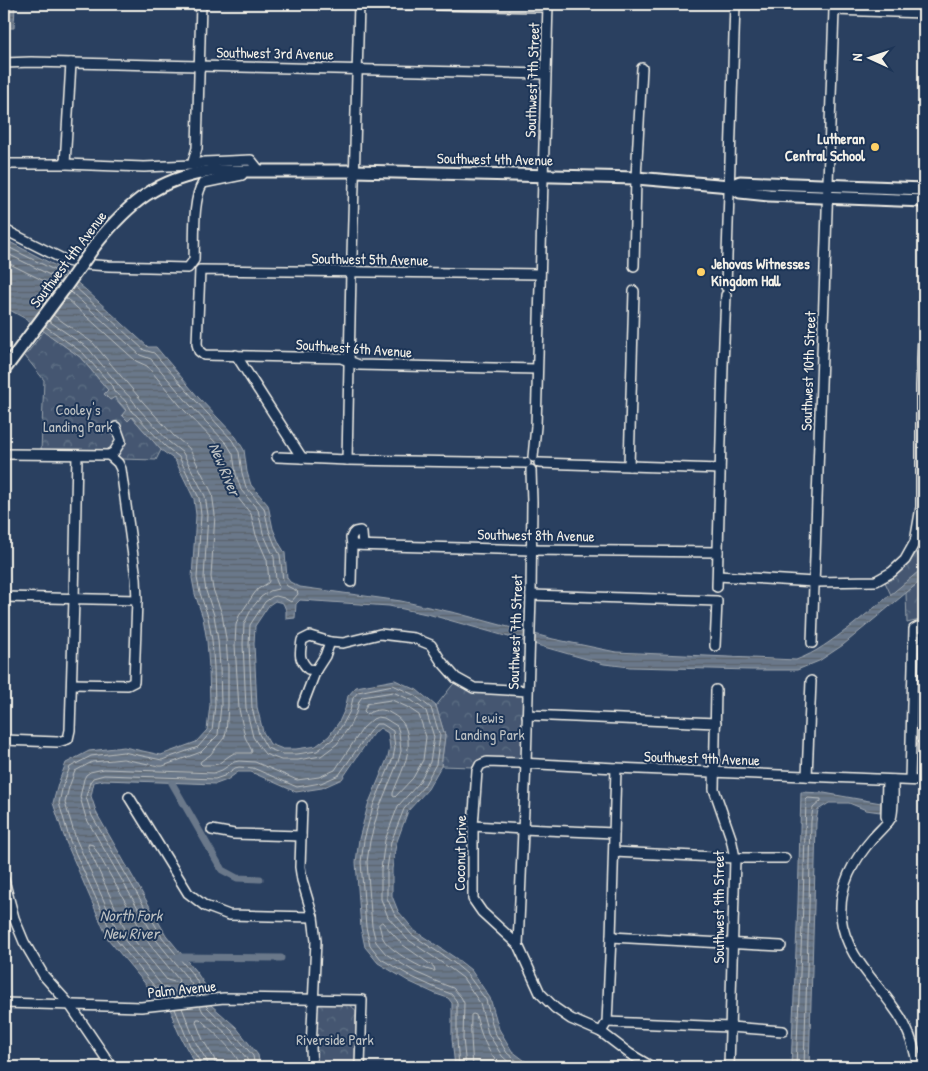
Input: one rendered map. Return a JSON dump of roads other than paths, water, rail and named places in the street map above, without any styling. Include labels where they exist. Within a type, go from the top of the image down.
[{"type":"main road","name":"Southwest 4th Avenue","points":[[4,370],[113,223],[144,195],[163,184],[195,173],[246,170],[355,171],[636,178],[730,186],[740,192],[924,189]]},
{"type":"main road","name":"Southwest 4th Avenue","points":[[828,192],[924,201]]},
{"type":"street","points":[[192,165],[197,148],[201,4]]},
{"type":"street","points":[[352,255],[359,4]]},
{"type":"street","points":[[384,4],[548,5]]},
{"type":"street","points":[[717,586],[735,4]]},
{"type":"street","name":"Southwest 7th Street","points":[[518,945],[528,715],[532,463],[536,426],[548,5]]},
{"type":"street","name":"Southwest 10th Street","points":[[812,643],[834,10],[924,14]]},
{"type":"street","name":"Southwest 3rd Avenue","points":[[4,63],[31,62],[545,74]]},
{"type":"street","points":[[65,164],[71,63]]},
{"type":"street","points":[[634,266],[636,178],[642,68]]},
{"type":"street","points":[[197,148],[205,162]]},
{"type":"street","name":"Southwest 4th Avenue","points":[[4,164],[192,165],[205,162],[250,160],[259,170]]},
{"type":"street","points":[[4,232],[9,232],[67,261],[80,264],[188,268],[194,260],[196,199],[199,188],[203,183],[242,175],[246,170]]},
{"type":"street","name":"Southwest 5th Avenue","points":[[199,351],[197,344],[200,270],[540,274]]},
{"type":"street","points":[[348,460],[351,272]]},
{"type":"street","points":[[628,466],[634,291]]},
{"type":"street","points":[[718,576],[814,582],[876,581],[892,572],[905,560],[915,542],[922,511],[921,386],[924,315]]},
{"type":"street","name":"Southwest 6th Avenue","points":[[199,351],[204,355],[341,358],[359,365],[538,368]]},
{"type":"street","points":[[236,355],[302,458]]},
{"type":"street","points":[[4,454],[109,455],[114,452],[121,441],[116,427]]},
{"type":"street","points":[[4,740],[58,742],[68,739],[72,684],[77,454]]},
{"type":"street","points":[[72,684],[128,686],[134,682],[136,578],[121,469],[118,463],[109,455]]},
{"type":"street","points":[[277,457],[720,468]]},
{"type":"street","points":[[351,582],[352,536],[354,532],[362,533],[363,545]]},
{"type":"street","name":"Southwest 8th Avenue","points":[[352,545],[531,550],[718,552]]},
{"type":"street","points":[[531,595],[717,601],[715,646]]},
{"type":"street","points":[[4,597],[137,600]]},
{"type":"street","points":[[910,780],[914,629],[924,624]]},
{"type":"street","points":[[316,670],[308,669],[301,661],[302,640],[310,636],[330,642],[343,643],[380,634],[414,638],[431,645],[441,661],[456,678],[474,688],[528,691]]},
{"type":"street","points":[[303,704],[316,670],[325,656],[330,642]]},
{"type":"street","points":[[807,776],[810,681]]},
{"type":"street","name":"Southwest 9th Street","points":[[716,690],[714,790],[731,838],[735,858],[729,1067]]},
{"type":"street","points":[[528,715],[716,723]]},
{"type":"street","name":"Southwest 9th Avenue","points":[[480,765],[487,762],[526,763],[924,781]]},
{"type":"street","name":"Coconut Drive","points":[[480,765],[477,771],[473,826],[473,899],[482,912],[518,945],[540,993],[555,1008],[570,1019],[601,1032],[630,1054],[652,1067]]},
{"type":"street","points":[[601,1032],[607,1022],[616,768]]},
{"type":"street","points":[[890,780],[886,816],[888,822],[861,852],[852,866],[842,896],[841,916],[844,932],[850,947],[860,964],[895,1008],[906,1027],[915,1049],[918,1067]]},
{"type":"street","points":[[129,797],[188,893],[205,906],[229,914],[313,917]]},
{"type":"street","points":[[302,806],[300,867],[313,917],[316,941],[311,1050],[312,1067]]},
{"type":"street","points":[[473,826],[523,830],[614,833]]},
{"type":"street","points":[[212,830],[234,834],[301,836]]},
{"type":"street","points":[[614,852],[735,858],[785,858]]},
{"type":"street","points":[[4,880],[14,918],[24,942],[44,976],[70,1005],[112,1067]]},
{"type":"street","points":[[611,937],[781,946]]},
{"type":"street","name":"Palm Avenue","points":[[4,1003],[141,1007],[224,998],[362,1000],[360,1067]]},
{"type":"street","points":[[607,1022],[783,1031]]},
{"type":"water","points":[[4,4],[15,4],[14,28],[4,28]]},
{"type":"water","points":[[4,239],[58,267],[148,347],[156,347],[198,397],[236,437],[244,450],[251,485],[268,505],[273,529],[285,553],[287,578],[290,582],[300,587],[401,601],[456,613],[553,639],[616,652],[796,660],[830,642],[924,567],[924,578],[843,645],[819,661],[797,670],[630,667],[604,664],[431,615],[389,606],[300,600],[296,604],[295,618],[286,619],[286,610],[283,603],[275,601],[269,605],[255,626],[254,644],[257,707],[263,732],[270,744],[283,749],[316,746],[329,736],[339,722],[348,696],[356,687],[395,680],[417,690],[436,706],[445,736],[441,766],[428,789],[408,811],[396,844],[392,869],[392,896],[398,911],[415,931],[471,970],[490,998],[499,1029],[512,1051],[533,1067],[455,1067],[452,1039],[452,1003],[448,998],[410,982],[378,963],[365,947],[361,928],[356,862],[359,839],[368,805],[390,748],[388,733],[380,728],[372,735],[342,779],[322,788],[296,792],[251,772],[238,772],[227,780],[216,784],[104,780],[94,782],[91,796],[97,814],[166,935],[197,973],[210,993],[213,992],[214,994],[210,995],[211,1005],[236,1027],[258,1055],[260,1067],[198,1067],[180,1035],[169,1001],[158,999],[108,939],[66,842],[53,803],[66,763],[89,751],[124,747],[161,755],[196,742],[207,730],[210,705],[207,641],[192,578],[196,515],[194,499],[175,460],[161,450],[132,417],[128,421],[122,415],[126,410],[115,397],[110,400],[104,394],[108,390],[80,357],[28,320],[4,307]]},
{"type":"water","points":[[801,792],[824,793],[881,803],[880,812],[866,810],[849,803],[829,803],[818,810],[816,822],[809,1067],[791,1067],[798,903]]},
{"type":"waterway","points":[[172,783],[222,870],[237,878],[260,879]]},
{"type":"waterway","points":[[177,957],[281,958]]},
{"type":"place","name":"Lutheran Central School","points":[[875,147]]},
{"type":"place","name":"Jehovas Witnesses Kingdom Hall","points":[[701,272]]},
{"type":"park label","name":"Cooley's Landing Park","points":[[78,418]]},
{"type":"park label","name":"Lewis Landing Park","points":[[490,726]]},
{"type":"park label","name":"Riverside Park","points":[[335,1039]]},
{"type":"water label","name":"New River","points":[[225,469]]},
{"type":"water label","name":"North Fork New River","points":[[131,924]]}]
